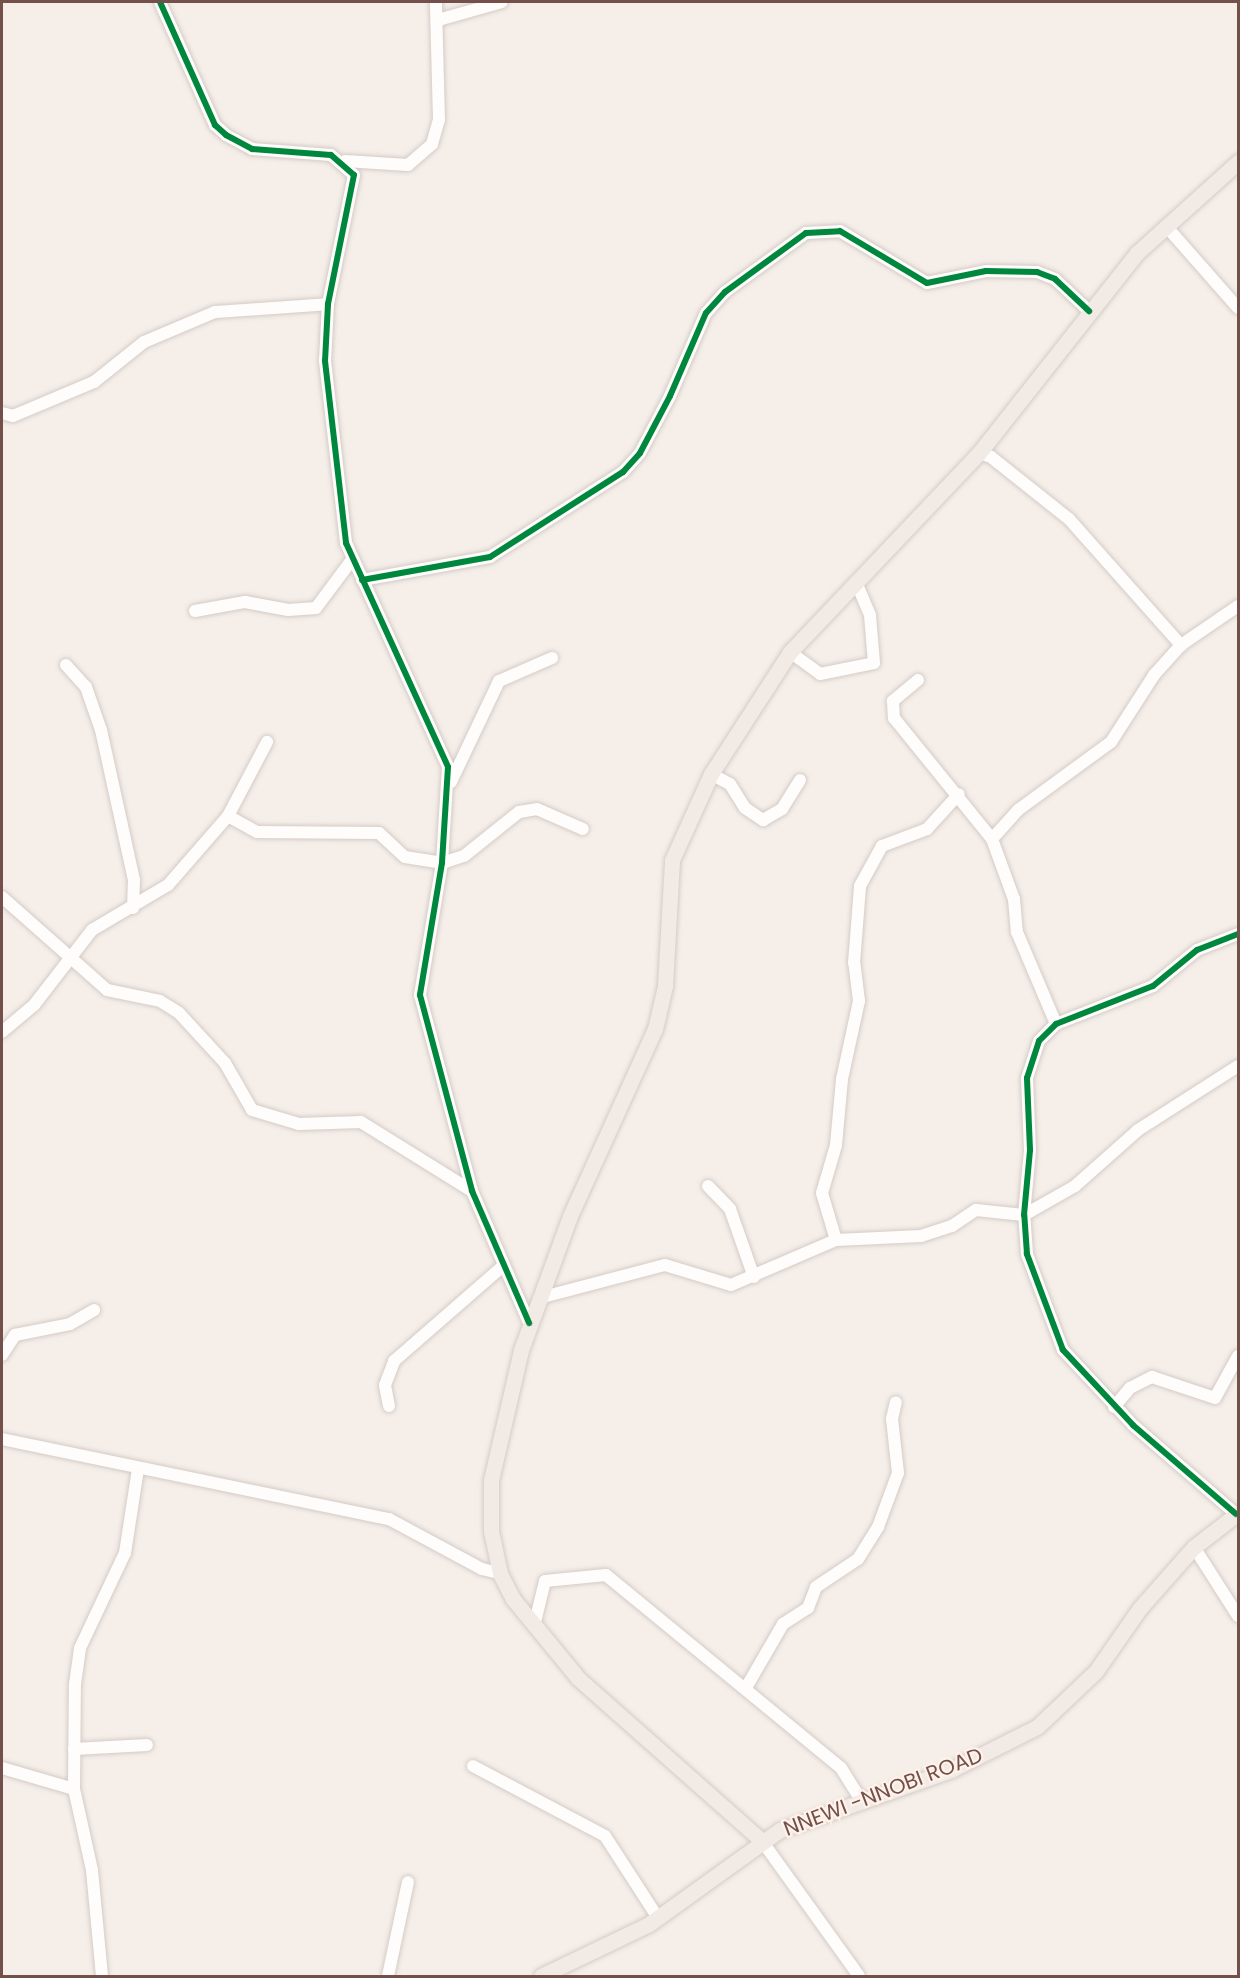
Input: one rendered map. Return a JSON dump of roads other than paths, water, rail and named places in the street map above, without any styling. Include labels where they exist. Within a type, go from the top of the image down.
[{"type":"main road","points":[[762,1840],[578,1678],[534,1626],[500,1573],[491,1531],[491,1480],[529,1323],[655,1029],[665,986],[672,860],[711,774],[789,652],[979,453],[1089,311],[1166,226],[1239,162]]},
{"type":"main road","name":"NNEWI -NNOBI ROAD","points":[[541,1977],[658,1918],[762,1840],[860,1799],[951,1770],[1037,1727],[1096,1671],[1140,1608],[1194,1547],[1237,1514]]},
{"type":"street","points":[[160,2],[215,125],[226,135],[252,149],[331,155],[345,161],[408,165],[432,144],[439,120],[436,2]]},
{"type":"street","points":[[438,20],[502,2]]},
{"type":"street","points":[[345,161],[354,175],[328,304],[325,361],[351,561],[362,580],[451,782]]},
{"type":"street","points":[[1166,226],[1239,308]]},
{"type":"street","points":[[362,580],[490,557],[623,472],[650,434],[706,314],[733,286],[806,233],[840,231],[927,283],[986,271],[1037,272],[1055,279],[1089,311]]},
{"type":"street","points":[[2,413],[13,416],[94,382],[144,342],[215,312],[328,304]]},
{"type":"street","points":[[979,453],[992,457],[1069,519],[1181,645]]},
{"type":"street","points":[[195,612],[245,602],[288,610],[316,608],[351,561]]},
{"type":"street","points":[[789,652],[820,674],[874,663],[870,615],[856,582]]},
{"type":"street","points":[[992,839],[1018,810],[1111,742],[1154,675],[1181,645],[1239,606]]},
{"type":"street","points":[[529,1323],[472,1191],[466,1152],[452,1121],[420,995],[442,863],[451,782],[499,681],[552,658]]},
{"type":"street","points":[[66,665],[86,687],[101,730],[134,880],[133,908]]},
{"type":"street","points":[[918,680],[893,701],[891,710],[992,839],[1014,899],[1017,932],[1056,1024]]},
{"type":"street","points":[[2,1032],[34,1005],[69,954],[93,930],[168,885],[228,816],[267,742]]},
{"type":"street","points":[[711,774],[730,784],[746,808],[763,820],[782,809],[800,780]]},
{"type":"street","points":[[836,1240],[822,1193],[836,1144],[842,1079],[859,1001],[854,963],[860,886],[882,846],[927,829],[959,794]]},
{"type":"street","points":[[228,816],[257,832],[379,833],[405,857],[442,863],[464,856],[519,812],[537,809],[583,829]]},
{"type":"street","points":[[2,897],[107,990],[160,1001],[179,1013],[225,1063],[252,1110],[299,1124],[361,1122],[472,1191]]},
{"type":"street","points":[[1237,1514],[1114,1407],[1063,1350],[1028,1254],[1023,1215],[1030,1150],[1024,1110],[1027,1078],[1039,1041],[1056,1024],[1153,986],[1197,950],[1239,934]]},
{"type":"street","points":[[539,1298],[665,1265],[718,1285],[754,1277],[836,1240],[921,1236],[952,1226],[976,1210],[1023,1215],[1075,1186],[1138,1130],[1239,1066]]},
{"type":"street","points":[[708,1186],[730,1209],[754,1277]]},
{"type":"street","points":[[389,1406],[385,1385],[394,1361],[503,1266]]},
{"type":"street","points":[[2,1355],[15,1335],[70,1324],[94,1310]]},
{"type":"street","points":[[1114,1407],[1130,1388],[1152,1377],[1215,1398],[1239,1356]]},
{"type":"street","points":[[747,1686],[783,1624],[808,1608],[816,1587],[858,1559],[878,1527],[898,1473],[892,1419],[896,1402]]},
{"type":"street","points":[[2,1438],[138,1469],[274,1492],[389,1519],[482,1569],[500,1573]]},
{"type":"street","points":[[102,1977],[92,1870],[74,1789],[80,1648],[125,1553],[138,1469]]},
{"type":"street","points":[[1194,1547],[1239,1616]]},
{"type":"street","points":[[534,1626],[545,1581],[606,1575],[747,1686],[841,1768],[860,1799]]},
{"type":"street","points":[[74,1749],[147,1744]]},
{"type":"street","points":[[472,1766],[604,1836],[658,1918]]},
{"type":"street","points":[[2,1768],[74,1789]]},
{"type":"street","points":[[762,1840],[860,1977]]},
{"type":"street","points":[[388,1977],[408,1882]]}]
